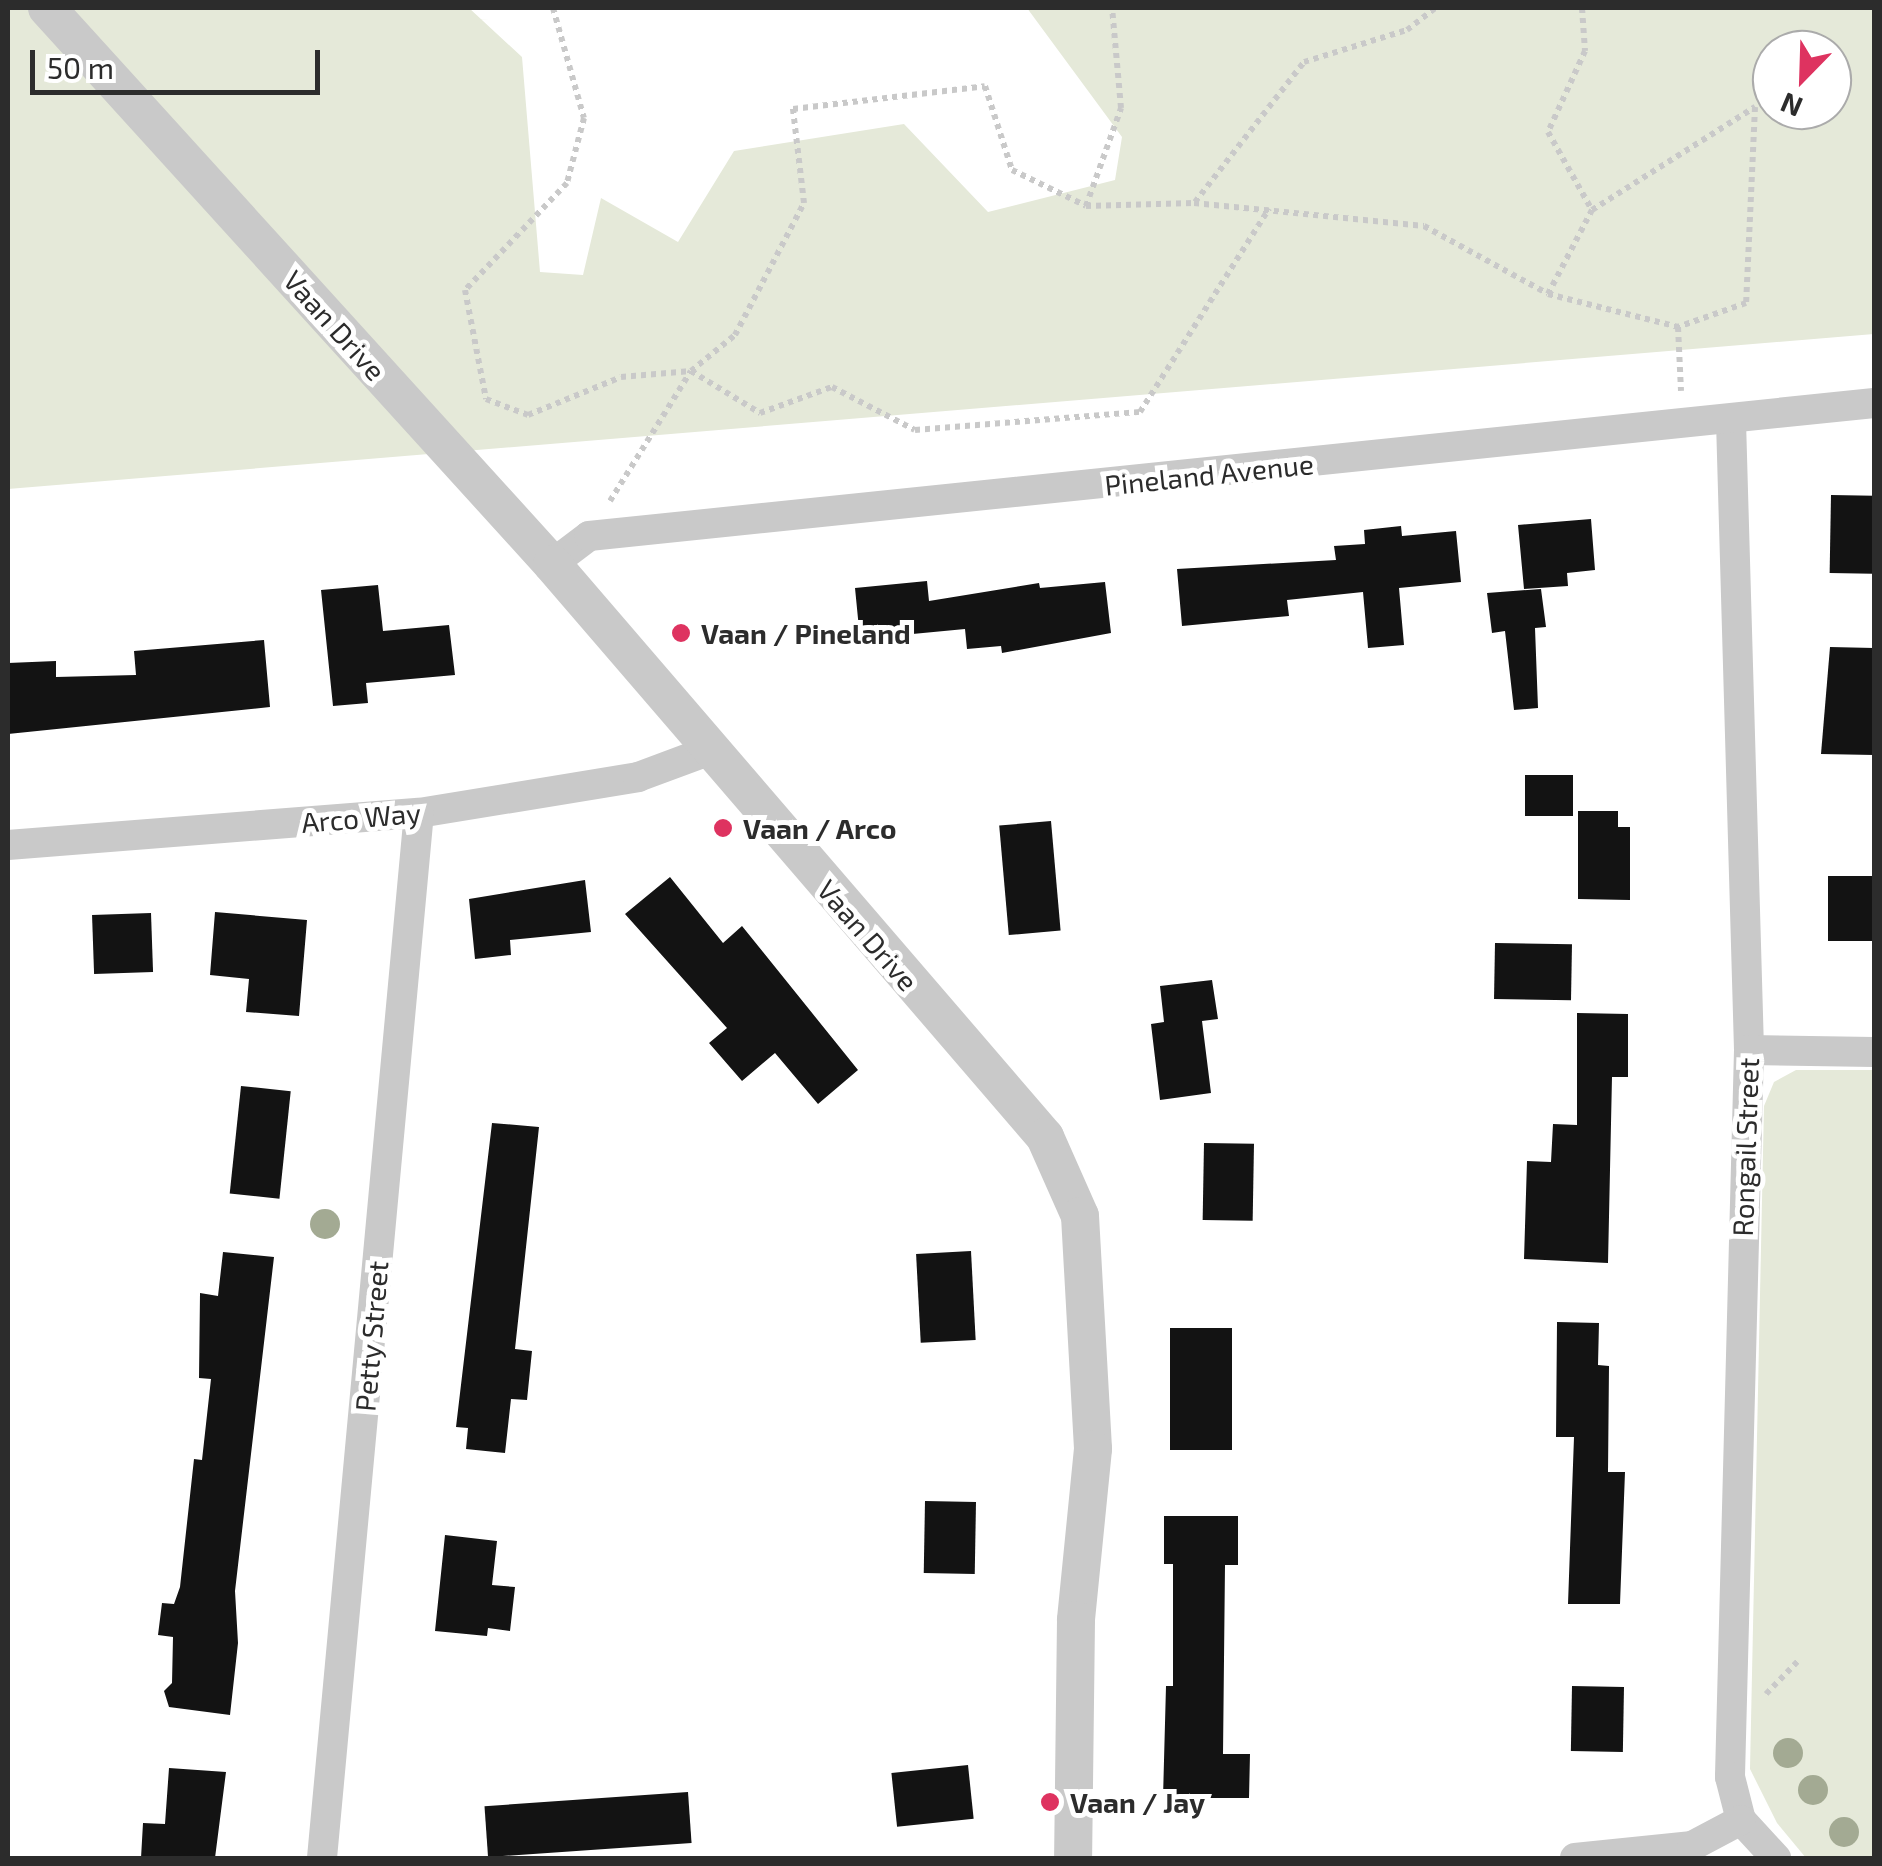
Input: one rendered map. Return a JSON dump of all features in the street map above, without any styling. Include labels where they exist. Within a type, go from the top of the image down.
[{"type":"street","name":"Vaan Drive","points":[[47,8],[552,564],[708,751],[1045,1137],[1080,1216],[1093,1449],[1076,1620],[1073,1858]]},
{"type":"street","name":"Pineland Avenue","points":[[588,536],[1731,421],[1874,402]]},
{"type":"street","name":"Rongail Street","points":[[1731,421],[1748,1050],[1730,1759],[1741,1820]]},
{"type":"street","points":[[552,564],[588,536]]},
{"type":"street","name":"Arco Way","points":[[8,845],[419,813],[638,777],[708,751]]},
{"type":"street","name":"Petty Street","points":[[322,1858],[419,813]]},
{"type":"street","points":[[1748,1050],[1874,1052]]},
{"type":"street","points":[[1575,1858],[1692,1846],[1741,1820],[1776,1858]]},
{"type":"path","points":[[553,8],[584,118],[567,183],[466,290],[486,399],[528,415],[621,378],[691,371],[760,412],[832,387],[915,430],[1140,412],[1269,209]]},
{"type":"path","points":[[1086,206],[1121,108],[1112,8]]},
{"type":"path","points":[[1194,203],[1304,62],[1407,30],[1435,8]]},
{"type":"path","points":[[1582,8],[1585,51],[1548,132],[1592,210]]},
{"type":"path","points":[[588,536],[691,371],[734,335],[804,203],[793,109],[985,86],[1012,170],[1086,206],[1194,203],[1424,226],[1548,294],[1678,327],[1746,303],[1755,107],[1592,210],[1548,294]]},
{"type":"path","points":[[1678,327],[1682,426]]},
{"type":"green space","points":[[8,8],[469,8],[522,57],[540,272],[583,275],[601,198],[678,242],[734,151],[904,124],[988,212],[1115,180],[1122,137],[1027,8],[1874,8],[1874,334],[8,489]]},
{"type":"green space","points":[[1796,1070],[1874,1070],[1874,1858],[1806,1858],[1777,1823],[1750,1769],[1764,1106],[1774,1082]]},
{"type":"building","points":[[1831,495],[1874,496],[1873,574],[1830,573]]},
{"type":"building","points":[[1591,519],[1595,570],[1567,573],[1568,586],[1524,589],[1518,525]]},
{"type":"building","points":[[1401,526],[1402,536],[1456,531],[1461,582],[1399,588],[1404,645],[1368,648],[1363,592],[1287,600],[1289,616],[1182,626],[1177,569],[1336,560],[1334,546],[1365,544],[1364,530]]},
{"type":"building","points":[[927,581],[929,601],[1039,583],[1040,588],[1105,582],[1111,633],[1002,653],[1001,646],[967,649],[965,629],[860,639],[855,588]]},
{"type":"building","points":[[378,585],[383,631],[449,625],[455,675],[366,683],[368,703],[333,706],[321,590]]},
{"type":"building","points":[[1541,589],[1546,627],[1535,628],[1538,708],[1514,710],[1505,631],[1492,633],[1487,593]]},
{"type":"building","points":[[264,640],[270,707],[8,734],[8,663],[56,661],[56,677],[136,675],[134,651]]},
{"type":"building","points":[[1830,647],[1874,648],[1874,755],[1821,754]]},
{"type":"building","points":[[1525,775],[1573,775],[1573,816],[1525,816]]},
{"type":"building","points":[[1578,811],[1618,811],[1618,827],[1630,827],[1630,900],[1578,899]]},
{"type":"building","points":[[1051,821],[1061,931],[1009,935],[999,826]]},
{"type":"building","points":[[1828,876],[1874,876],[1874,941],[1828,941]]},
{"type":"building","points":[[670,877],[723,943],[742,926],[858,1070],[818,1104],[775,1053],[742,1081],[709,1043],[727,1028],[625,914]]},
{"type":"building","points":[[585,880],[591,932],[510,940],[511,955],[475,959],[469,899]]},
{"type":"building","points":[[215,912],[307,920],[299,1016],[246,1012],[249,979],[210,975]]},
{"type":"building","points":[[151,913],[153,972],[94,974],[92,915]]},
{"type":"building","points":[[1495,943],[1572,944],[1571,1000],[1494,999]]},
{"type":"building","points":[[1212,980],[1218,1019],[1202,1021],[1211,1093],[1160,1100],[1151,1024],[1164,1022],[1160,986]]},
{"type":"building","points":[[1577,1013],[1628,1014],[1628,1077],[1612,1077],[1608,1263],[1524,1259],[1527,1161],[1551,1162],[1553,1124],[1577,1125]]},
{"type":"building","points":[[241,1086],[291,1091],[279,1199],[230,1193]]},
{"type":"building","points":[[492,1123],[539,1127],[515,1349],[532,1351],[527,1400],[511,1399],[505,1453],[466,1449],[468,1428],[456,1427]]},
{"type":"building","points":[[1204,1143],[1254,1144],[1253,1221],[1203,1220]]},
{"type":"building","points":[[971,1251],[976,1340],[921,1343],[916,1254]]},
{"type":"building","points":[[223,1252],[274,1257],[235,1591],[238,1643],[230,1715],[169,1707],[164,1691],[172,1683],[173,1637],[158,1635],[162,1603],[174,1604],[180,1587],[194,1459],[202,1460],[211,1379],[199,1378],[200,1293],[218,1296]]},
{"type":"building","points":[[1557,1322],[1599,1323],[1598,1365],[1609,1366],[1608,1472],[1625,1472],[1620,1604],[1568,1604],[1574,1437],[1556,1437]]},
{"type":"building","points":[[1170,1328],[1232,1328],[1232,1450],[1170,1450]]},
{"type":"building","points":[[925,1501],[976,1502],[975,1574],[924,1573]]},
{"type":"building","points":[[1164,1516],[1238,1516],[1238,1565],[1225,1565],[1223,1754],[1250,1754],[1249,1798],[1163,1798],[1166,1686],[1173,1686],[1173,1564],[1164,1564]]},
{"type":"building","points":[[445,1535],[497,1541],[492,1585],[515,1587],[510,1631],[488,1628],[487,1636],[435,1631]]},
{"type":"building","points":[[1572,1686],[1624,1687],[1623,1752],[1571,1751]]},
{"type":"building","points":[[968,1765],[974,1819],[897,1827],[891,1773]]},
{"type":"building","points":[[169,1768],[226,1772],[215,1858],[141,1858],[143,1823],[165,1824]]},
{"type":"building","points":[[688,1792],[692,1843],[488,1857],[484,1806]]},
{"type":"place","name":"Vaan / Pineland","points":[[681,633]]},
{"type":"place","name":"Vaan / Arco","points":[[723,828]]},
{"type":"place","name":"Vaan / Jay","points":[[1050,1802]]}]
